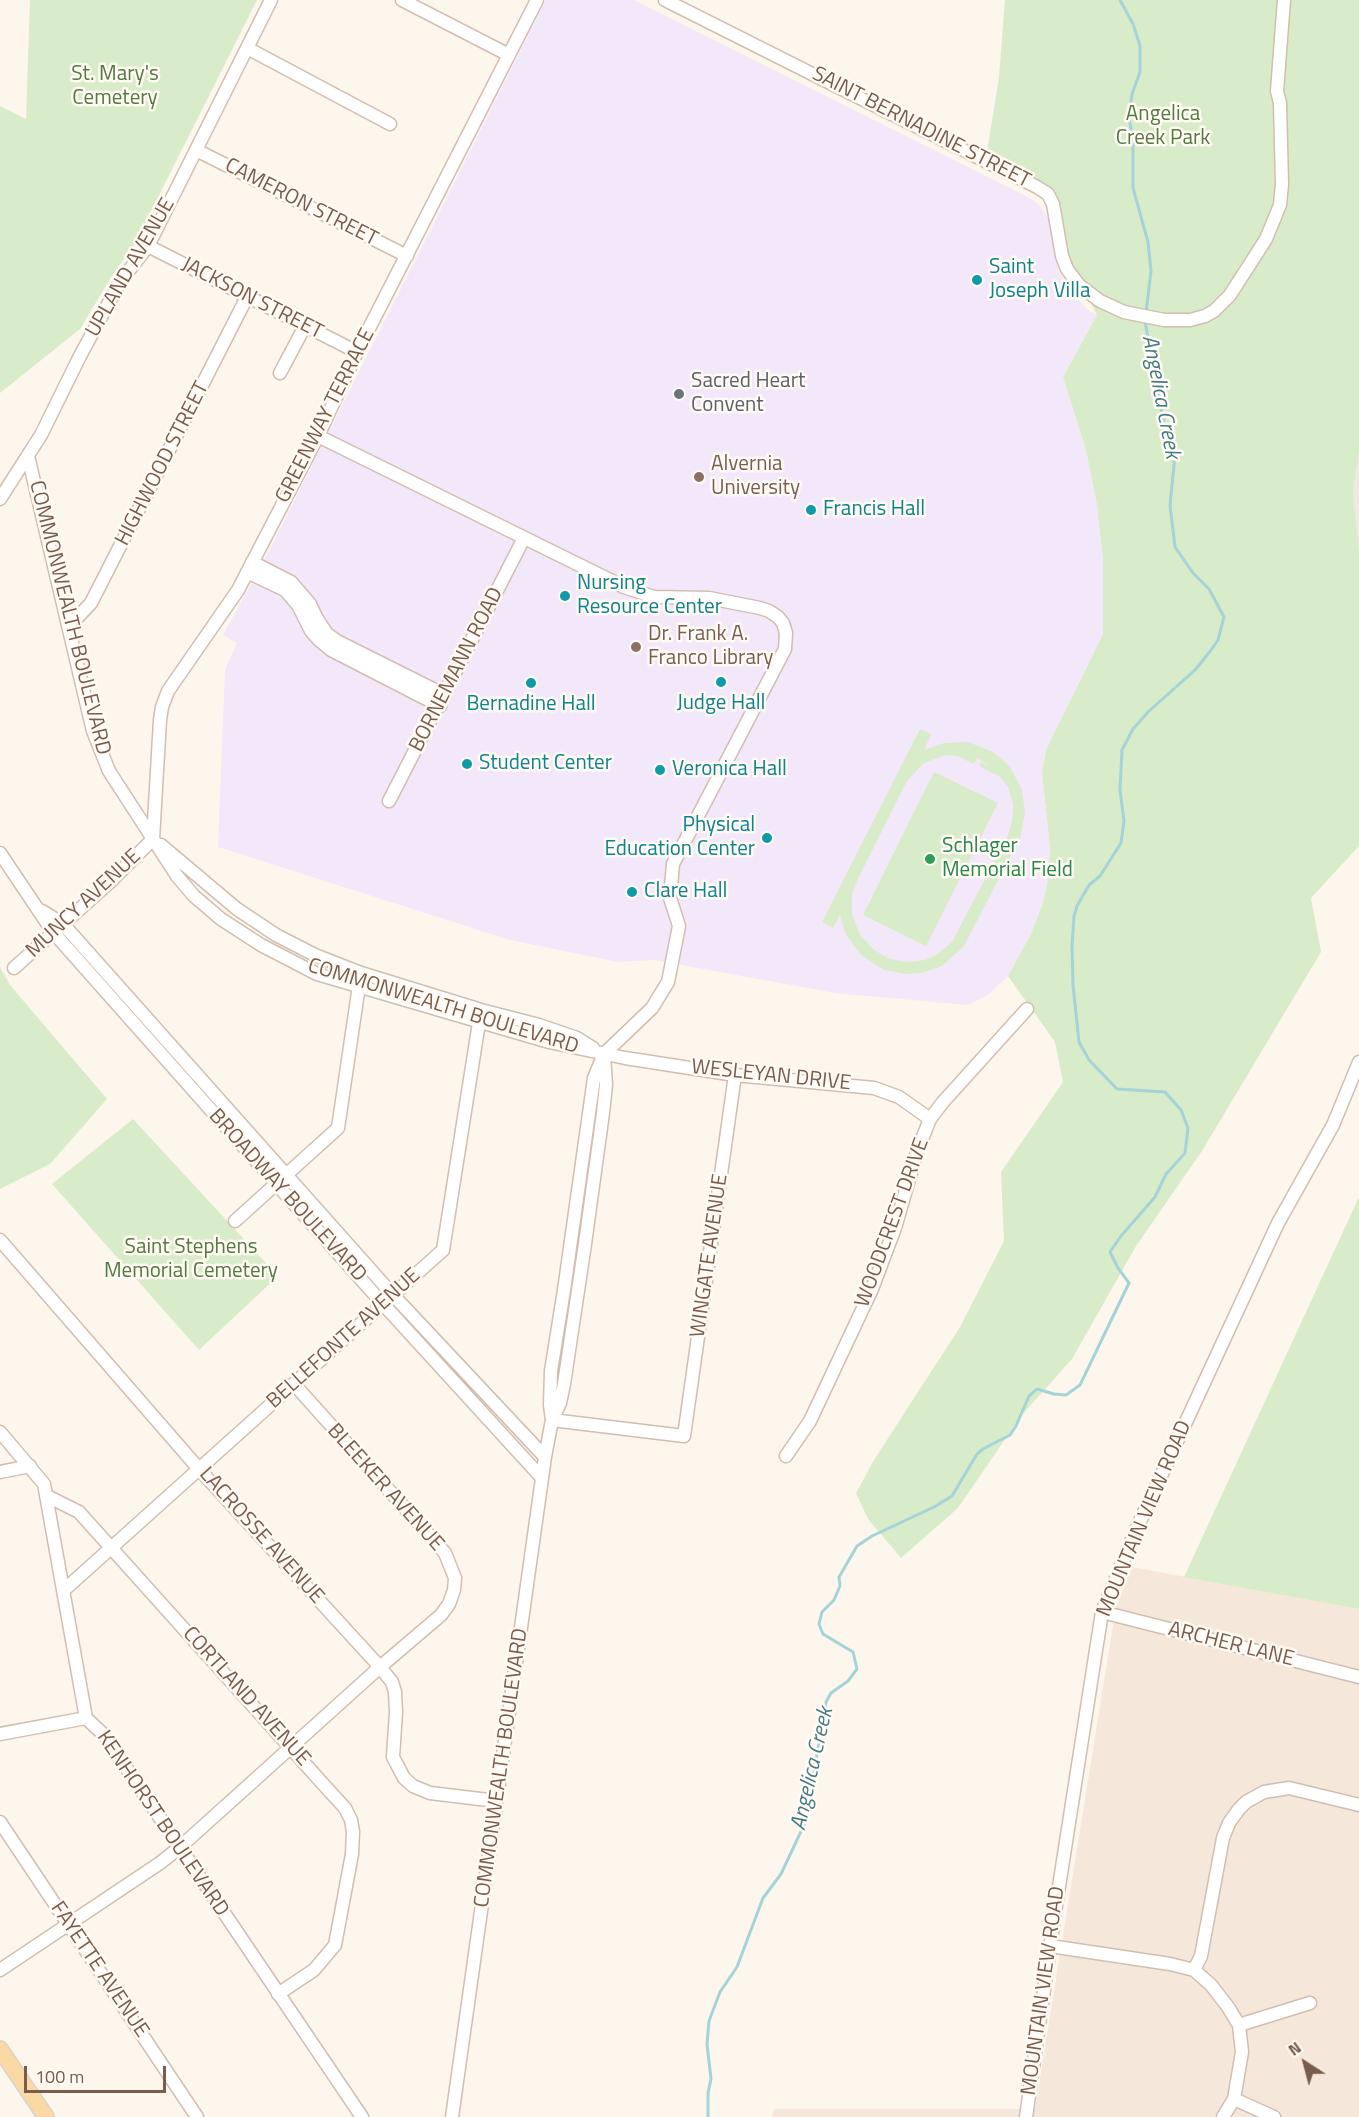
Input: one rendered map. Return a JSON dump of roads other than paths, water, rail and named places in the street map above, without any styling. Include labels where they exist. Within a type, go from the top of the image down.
[{"type":"main road","points":[[0,2049],[46,2117]]},
{"type":"street","name":"UPLAND AVENUE","points":[[0,499],[28,456],[120,282],[148,246],[271,0]]},
{"type":"street","points":[[402,0],[509,55]]},
{"type":"street","name":"GREENWAY TERRACE","points":[[153,839],[162,707],[168,691],[233,598],[318,436],[357,352],[537,0]]},
{"type":"street","name":"SAINT BERNADINE STREET","points":[[665,0],[1037,187],[1048,194],[1053,204],[1062,256],[1072,277],[1100,301],[1116,309],[1137,315],[1190,320],[1205,316],[1230,295],[1273,225],[1280,205],[1282,184],[1280,103],[1277,91],[1284,0]]},
{"type":"street","points":[[247,48],[390,124]]},
{"type":"street","name":"CAMERON STREET","points":[[196,150],[407,256]]},
{"type":"street","name":"JACKSON STREET","points":[[148,246],[357,352]]},
{"type":"street","name":"HIGHWOOD STREET","points":[[68,623],[76,619],[91,603],[247,297]]},
{"type":"street","points":[[280,373],[305,326]]},
{"type":"street","points":[[318,436],[624,587],[654,597],[709,598],[760,608],[769,611],[783,623],[786,633],[785,649],[673,864],[670,898],[679,927],[668,982],[652,1008],[604,1053]]},
{"type":"street","name":"COMMONWEALTH BOULEVARD","points":[[28,456],[93,731],[116,784],[177,876],[194,896],[221,919],[261,945],[317,974],[360,979]]},
{"type":"street","name":"BORNEMANN ROAD","points":[[389,801],[524,538]]},
{"type":"street","points":[[249,567],[285,590],[298,605],[311,631],[331,650],[442,700]]},
{"type":"street","name":"COMMONWEALTH BOULEVARD","points":[[153,839],[217,893],[256,922],[360,979],[480,1016],[539,1025],[577,1038],[604,1053],[606,1084],[585,1244],[564,1384],[560,1403],[552,1420],[545,1457],[452,2117]]},
{"type":"street","name":"MUNCY AVENUE","points":[[14,968],[110,882],[153,839]]},
{"type":"street","name":"BROADWAY BOULEVARD","points":[[0,853],[39,909],[545,1457]]},
{"type":"street","name":"BROADWAY BOULEVARD","points":[[58,928],[276,1184],[542,1478]]},
{"type":"street","points":[[235,1221],[338,1128],[360,979]]},
{"type":"street","name":"WOODCREST DRIVE","points":[[786,1456],[810,1421],[872,1289],[930,1119],[1027,1009]]},
{"type":"street","name":"BELLEFONTE AVENUE","points":[[63,1591],[443,1250],[480,1016]]},
{"type":"street","name":"WESLEYAN DRIVE","points":[[604,1053],[735,1075],[874,1088],[899,1097],[930,1119]]},
{"type":"street","name":"MOUNTAIN VIEW ROAD","points":[[1026,2117],[1102,1612],[1135,1532],[1273,1233],[1332,1125],[1359,1062]]},
{"type":"street","name":"WINGATE AVENUE","points":[[552,1420],[684,1436],[735,1075]]},
{"type":"street","name":"LACROSSE AVENUE","points":[[0,1240],[200,1469],[392,1682],[396,1713],[393,1757],[404,1778],[413,1786],[430,1793],[497,1801]]},
{"type":"street","name":"BLEEKER AVENUE","points":[[0,1970],[179,1848],[441,1615],[449,1604],[455,1578],[445,1553],[294,1384]]},
{"type":"street","points":[[0,1432],[43,1481],[47,1497]]},
{"type":"street","points":[[0,1472],[30,1466]]},
{"type":"street","name":"CORTLAND AVENUE","points":[[47,1497],[79,1512],[345,1808],[353,1826],[353,1844],[335,1946],[314,1970],[278,1994]]},
{"type":"street","name":"KENHORST BOULEVARD","points":[[47,1497],[87,1718],[104,1735],[362,2117]]},
{"type":"street","name":"ARCHER LANE","points":[[1102,1612],[1359,1677]]},
{"type":"street","points":[[0,1734],[87,1718]]},
{"type":"street","points":[[1194,1970],[1201,1956],[1223,1838],[1229,1823],[1239,1809],[1246,1802],[1264,1792],[1289,1788],[1359,1805]]},
{"type":"street","name":"FAYETTE AVENUE","points":[[0,1822],[197,2117]]},
{"type":"street","points":[[1050,1946],[1170,1964],[1194,1970],[1211,1985],[1239,2025],[1242,2052],[1234,2099],[1223,2117]]},
{"type":"street","points":[[1239,2025],[1310,2003]]},
{"type":"street","points":[[1234,2099],[1274,2117]]},
{"type":"waterway","name":"Angelica Creek","points":[[1120,0],[1133,24],[1140,46],[1140,72],[1132,94],[1129,118],[1133,140],[1133,188],[1148,242],[1151,271],[1146,313]]},
{"type":"waterway","name":"Angelica Creek","points":[[708,2117],[708,2093],[711,2079],[707,2044],[709,2021],[720,1992],[737,1967],[763,1898],[781,1874],[804,1825],[820,1738],[820,1725],[826,1702],[831,1693],[848,1681],[857,1669],[853,1652],[823,1634],[819,1624],[822,1612],[834,1600],[840,1586],[839,1577],[857,1546],[872,1536],[952,1496],[977,1454],[1010,1435],[1029,1396],[1037,1389],[1066,1395],[1080,1385],[1129,1283],[1110,1252],[1155,1197],[1166,1174],[1185,1153],[1188,1128],[1181,1110],[1165,1092],[1117,1089],[1089,1060],[1079,1042],[1073,985],[1072,946],[1077,906],[1089,885],[1100,876],[1121,843],[1124,821],[1120,790],[1122,750],[1133,729],[1148,712],[1195,670],[1211,650],[1218,640],[1224,617],[1209,589],[1193,573],[1175,547],[1170,505],[1175,455],[1164,434],[1145,320]]},
{"type":"place","name":"Saint Joseph Villa","points":[[977,280]]},
{"type":"place","name":"Sacred Heart Convent","points":[[679,394]]},
{"type":"place","name":"Alvernia University","points":[[699,477]]},
{"type":"place","name":"Francis Hall","points":[[811,510]]},
{"type":"place","name":"Nursing Resource Center","points":[[565,596]]},
{"type":"place","name":"Dr. Frank A. Franco Library","points":[[636,647]]},
{"type":"place","name":"Judge Hall","points":[[721,682]]},
{"type":"place","name":"Bernadine Hall","points":[[531,683]]},
{"type":"place","name":"Student Center","points":[[467,764]]},
{"type":"place","name":"Veronica Hall","points":[[660,770]]},
{"type":"place","name":"Physical Education Center","points":[[767,838]]},
{"type":"place","name":"Schlager Memorial Field","points":[[930,859]]},
{"type":"place","name":"Clare Hall","points":[[632,892]]},
{"type":"park label","name":"St. Mary's Cemetery","points":[[115,87]]},
{"type":"park label","name":"Angelica Creek Park","points":[[1163,127]]},
{"type":"park label","name":"Saint Stephens Memorial Cemetery","points":[[191,1260]]}]
